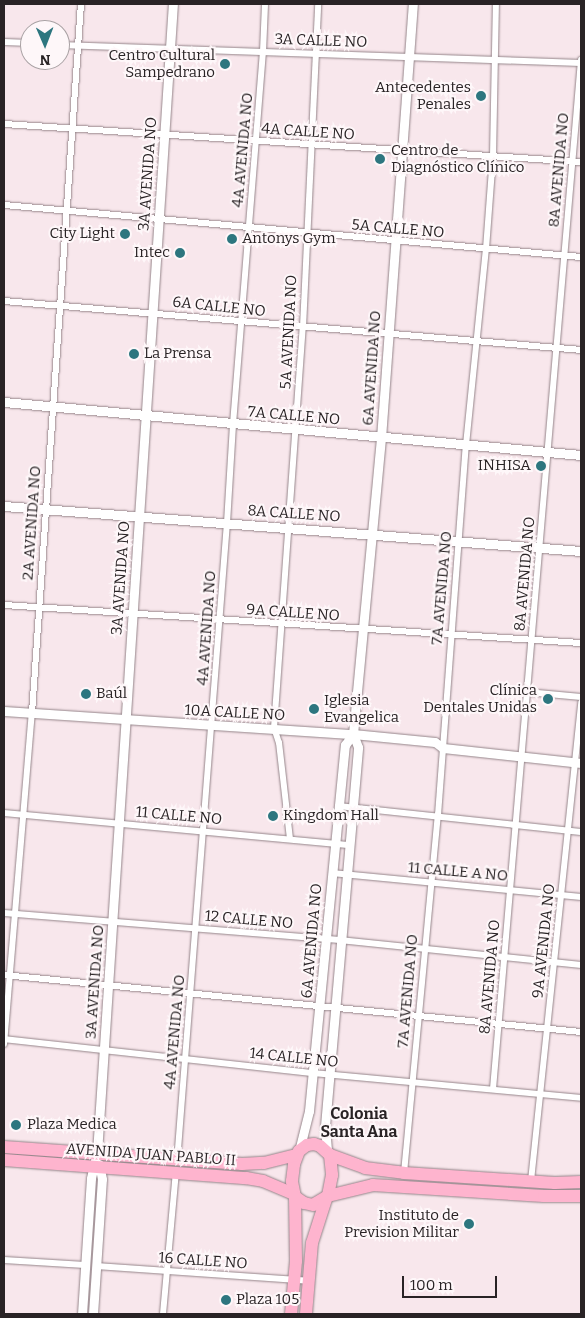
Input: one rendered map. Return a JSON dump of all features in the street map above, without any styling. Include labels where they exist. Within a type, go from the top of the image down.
[{"type":"highway","points":[[291,1314],[297,1226],[293,1172],[298,1153],[307,1145],[314,1144],[365,1168],[404,1173],[531,1181],[581,1182]]},
{"type":"highway","name":"AVENIDA JUAN PABLO II","points":[[4,1146],[242,1164],[264,1163],[298,1153]]},
{"type":"highway","points":[[306,1314],[314,1235],[332,1183],[329,1152]]},
{"type":"highway","name":"AVENIDA JUAN PABLO II","points":[[4,1160],[246,1178],[263,1181],[294,1195]]},
{"type":"highway","points":[[472,1191],[492,1186],[526,1187],[531,1181]]},
{"type":"highway","points":[[294,1195],[304,1203],[313,1205],[327,1197],[373,1185],[544,1196],[581,1196]]},
{"type":"street","name":"2A AVENIDA NO","points":[[4,1044],[7,976],[15,914],[32,713],[81,4]]},
{"type":"street","name":"3A AVENIDA NO","points":[[82,1314],[91,1178],[97,1167],[98,1154],[173,4]]},
{"type":"street","name":"4A AVENIDA NO","points":[[163,1314],[212,726],[233,424],[263,52],[265,4]]},
{"type":"street","name":"5A AVENIDA NO","points":[[290,839],[279,743],[274,728],[280,624],[290,528],[303,327],[318,4]]},
{"type":"street","name":"6A AVENIDA NO","points":[[329,1152],[324,1126],[340,940],[354,808],[358,746],[353,734],[380,438],[413,4]]},
{"type":"street","name":"7A AVENIDA NO","points":[[404,1173],[438,815],[450,635],[466,445],[486,249],[493,156],[496,4]]},
{"type":"street","points":[[4,42],[20,43]]},
{"type":"street","name":"3A CALLE NO","points":[[70,46],[581,62]]},
{"type":"street","name":"8A AVENIDA NO","points":[[493,1089],[581,62]]},
{"type":"street","name":"4A CALLE NO","points":[[4,124],[581,162]]},
{"type":"street","name":"5A CALLE NO","points":[[4,205],[581,257]]},
{"type":"street","name":"6A CALLE NO","points":[[4,301],[581,350]]},
{"type":"street","name":"7A CALLE NO","points":[[4,402],[581,455]]},
{"type":"street","name":"8A CALLE NO","points":[[4,506],[581,551]]},
{"type":"street","name":"9A CALLE NO","points":[[4,605],[581,643]]},
{"type":"street","points":[[527,692],[581,697]]},
{"type":"street","name":"9A AVENIDA NO","points":[[531,1181],[568,830],[578,763],[581,703]]},
{"type":"street","name":"10A CALLE NO","points":[[4,711],[353,734],[435,742],[443,748],[578,763]]},
{"type":"street","name":"6A AVENIDA NO","points":[[298,1153],[309,1110],[345,745],[353,734]]},
{"type":"street","points":[[338,806],[438,815],[581,832]]},
{"type":"street","name":"11 CALLE NO","points":[[4,813],[351,845]]},
{"type":"street","name":"11 CALLE A NO","points":[[332,872],[581,897]]},
{"type":"street","name":"12 CALLE NO","points":[[4,913],[340,940],[581,965]]},
{"type":"street","points":[[7,976],[581,1032]]},
{"type":"street","name":"14 CALLE NO","points":[[4,1039],[313,1073],[581,1098]]},
{"type":"street","name":"3A AVENIDA NO","points":[[93,1314],[102,1179],[97,1167]]},
{"type":"street","points":[[4,1260],[85,1265]]},
{"type":"street","name":"16 CALLE NO","points":[[96,1266],[308,1281]]},
{"type":"place","name":"Centro Cultural Sampedrano","points":[[225,64]]},
{"type":"place","name":"Antecedentes Penales","points":[[481,96]]},
{"type":"place","name":"Centro de Diagnóstico Clínico","points":[[380,159]]},
{"type":"place","name":"City Light","points":[[125,234]]},
{"type":"place","name":"Antonys Gym","points":[[232,239]]},
{"type":"place","name":"Intec","points":[[180,253]]},
{"type":"place","name":"La Prensa","points":[[134,354]]},
{"type":"place","name":"INHISA","points":[[541,466]]},
{"type":"place","name":"Baúl","points":[[86,694]]},
{"type":"place","name":"Clínica Dentales Unidas","points":[[548,699]]},
{"type":"place","name":"Iglesia Evangelica","points":[[314,709]]},
{"type":"place","name":"Kingdom Hall","points":[[273,816]]},
{"type":"place","name":"Plaza Medica","points":[[16,1125]]},
{"type":"place","name":"Instituto de Prevision Militar","points":[[469,1224]]},
{"type":"place","name":"Plaza 105","points":[[226,1300]]},
{"type":"district","name":"Colonia Santa Ana","points":[[359,1123]]}]
